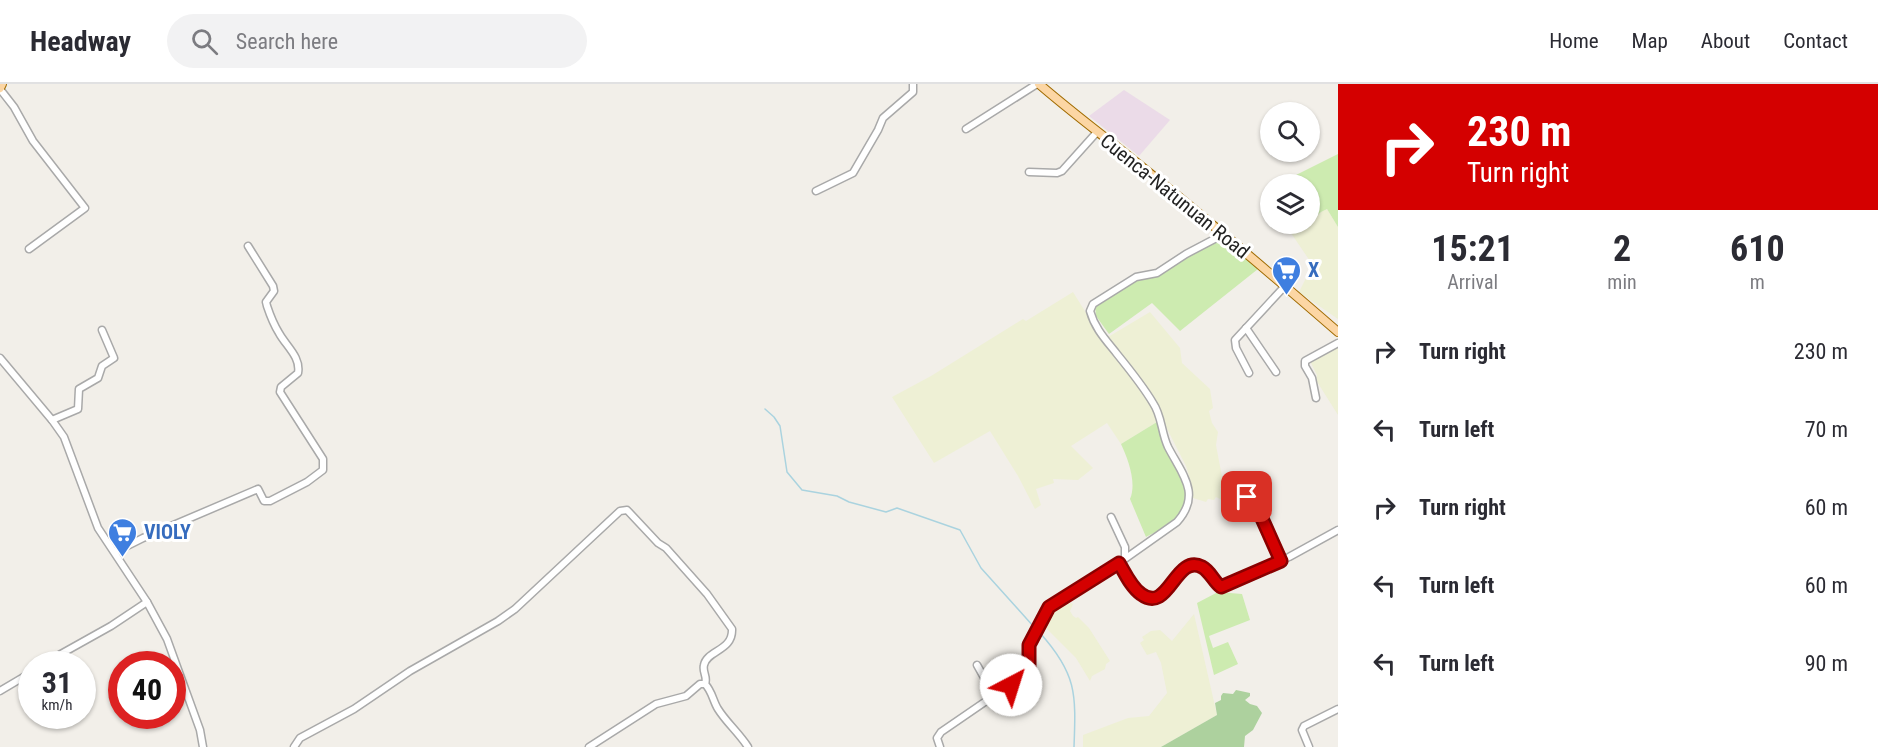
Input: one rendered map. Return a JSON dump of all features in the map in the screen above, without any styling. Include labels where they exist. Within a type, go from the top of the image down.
[{"type":"main road","name":"Cuenca-Natunuan Road","points":[[1038,84],[1224,234],[1338,332]]},
{"type":"street","points":[[816,191],[853,173],[883,118],[913,92],[913,84]]},
{"type":"street","points":[[966,129],[1038,84]]},
{"type":"street","points":[[1,87],[33,141],[85,208],[29,249]]},
{"type":"street","points":[[1029,172],[1057,173],[1062,171],[1097,132]]},
{"type":"street","points":[[940,747],[937,738],[940,732],[1027,673],[1029,645],[1049,607],[1178,522],[1186,509],[1190,491],[1186,478],[1166,441],[1156,407],[1103,338],[1092,320],[1090,311],[1091,306],[1136,276],[1157,273],[1186,254],[1224,234]]},
{"type":"street","points":[[115,552],[258,489],[264,501],[270,501],[307,482],[323,470],[323,459],[280,392],[281,387],[298,373],[299,367],[293,353],[277,331],[267,306],[266,302],[274,291],[273,286],[248,246]]},
{"type":"street","points":[[1249,373],[1235,344],[1237,336],[1286,286]]},
{"type":"street","points":[[1246,328],[1276,372]]},
{"type":"street","points":[[52,420],[78,409],[79,389],[98,378],[102,366],[114,358],[102,330]]},
{"type":"street","points":[[1316,398],[1305,361],[1338,343]]},
{"type":"street","points":[[0,358],[64,437],[98,528],[147,602],[167,639],[200,730],[203,747]]},
{"type":"street","points":[[1241,496],[1250,498],[1256,505],[1281,561]]},
{"type":"street","points":[[294,747],[300,738],[354,709],[410,671],[515,609],[620,511],[627,510],[658,543],[666,548],[707,594],[732,629],[726,646],[703,667],[707,678],[705,684]]},
{"type":"street","points":[[1111,517],[1125,547],[1125,558]]},
{"type":"street","points":[[1119,563],[1137,591],[1142,596],[1153,598],[1160,596],[1169,588],[1181,570],[1187,567],[1196,565],[1203,567],[1221,587],[1281,561],[1338,530]]},
{"type":"street","points":[[66,651],[111,626],[147,602]]},
{"type":"street","points":[[977,664],[995,696]]},
{"type":"street","points":[[0,691],[18,680]]},
{"type":"street","points":[[589,747],[656,704],[686,696],[700,684],[705,684]]},
{"type":"street","points":[[705,684],[719,712],[736,729],[748,747]]},
{"type":"street","points":[[1309,747],[1302,730],[1304,726],[1338,710]]},
{"type":"shaded area","points":[[1124,90],[1170,120],[1139,156],[1089,116]]},
{"type":"green space","points":[[1338,154],[1338,227],[1327,209],[1320,213],[1320,174],[1298,174]]},
{"type":"green space","points":[[1327,209],[1338,227],[1338,319],[1299,292],[1306,278],[1312,277],[1312,264],[1292,234],[1320,234],[1321,212]]},
{"type":"green space","points":[[1218,236],[1258,269],[1180,331],[1152,303],[1109,334],[1096,316],[1095,305],[1141,274],[1151,276]]},
{"type":"green space","points":[[1073,292],[1103,340],[1150,312],[1180,348],[1182,363],[1210,389],[1213,408],[1209,411],[1212,423],[1218,432],[1216,445],[1223,482],[1226,484],[1220,488],[1224,501],[1216,497],[1206,502],[1193,498],[1186,466],[1162,419],[1121,444],[1107,423],[1071,446],[1093,468],[1078,480],[1053,479],[1054,483],[1036,489],[1041,505],[1035,509],[990,431],[934,463],[892,397]]},
{"type":"green space","points":[[1338,346],[1338,415],[1316,380],[1317,375],[1310,361]]},
{"type":"green space","points":[[1157,422],[1181,470],[1187,496],[1184,508],[1175,521],[1146,537],[1130,499],[1132,479],[1121,444]]},
{"type":"green space","points":[[1218,592],[1242,594],[1250,620],[1209,636],[1213,648],[1228,642],[1238,664],[1214,675],[1197,603]]},
{"type":"green space","points":[[1066,601],[1073,604],[1070,611],[1073,616],[1078,617],[1089,628],[1110,661],[1106,664],[1105,669],[1092,676],[1090,681],[1076,658],[1046,628],[1053,610]]},
{"type":"green space","points":[[1194,614],[1217,715],[1161,747],[1083,747],[1083,735],[1128,718],[1149,716],[1167,693],[1161,663],[1156,652],[1147,655],[1140,643],[1144,640],[1142,637],[1151,631],[1160,630],[1172,641]]},
{"type":"green space","points":[[1236,690],[1250,693],[1245,700],[1257,706],[1262,713],[1253,730],[1245,736],[1244,747],[1161,747],[1217,715],[1215,703],[1221,700],[1223,693],[1233,694]]},
{"type":"waterway","points":[[765,409],[780,426],[787,472],[802,490],[837,496],[849,502],[886,512],[897,508],[960,530],[981,568],[1034,627]]},
{"type":"waterway","points":[[1040,633],[1061,661],[1072,686],[1075,713],[1074,747]]},
{"type":"place","name":"X","points":[[1287,296]]},
{"type":"place","name":"VIOLY","points":[[123,558]]},
{"type":"route","points":[[1011,685],[1029,669],[1029,645],[1049,607],[1119,563],[1137,591],[1142,596],[1153,598],[1160,596],[1169,588],[1181,570],[1187,567],[1196,565],[1203,567],[1223,587],[1263,567],[1281,561],[1256,505],[1247,497]]}]
